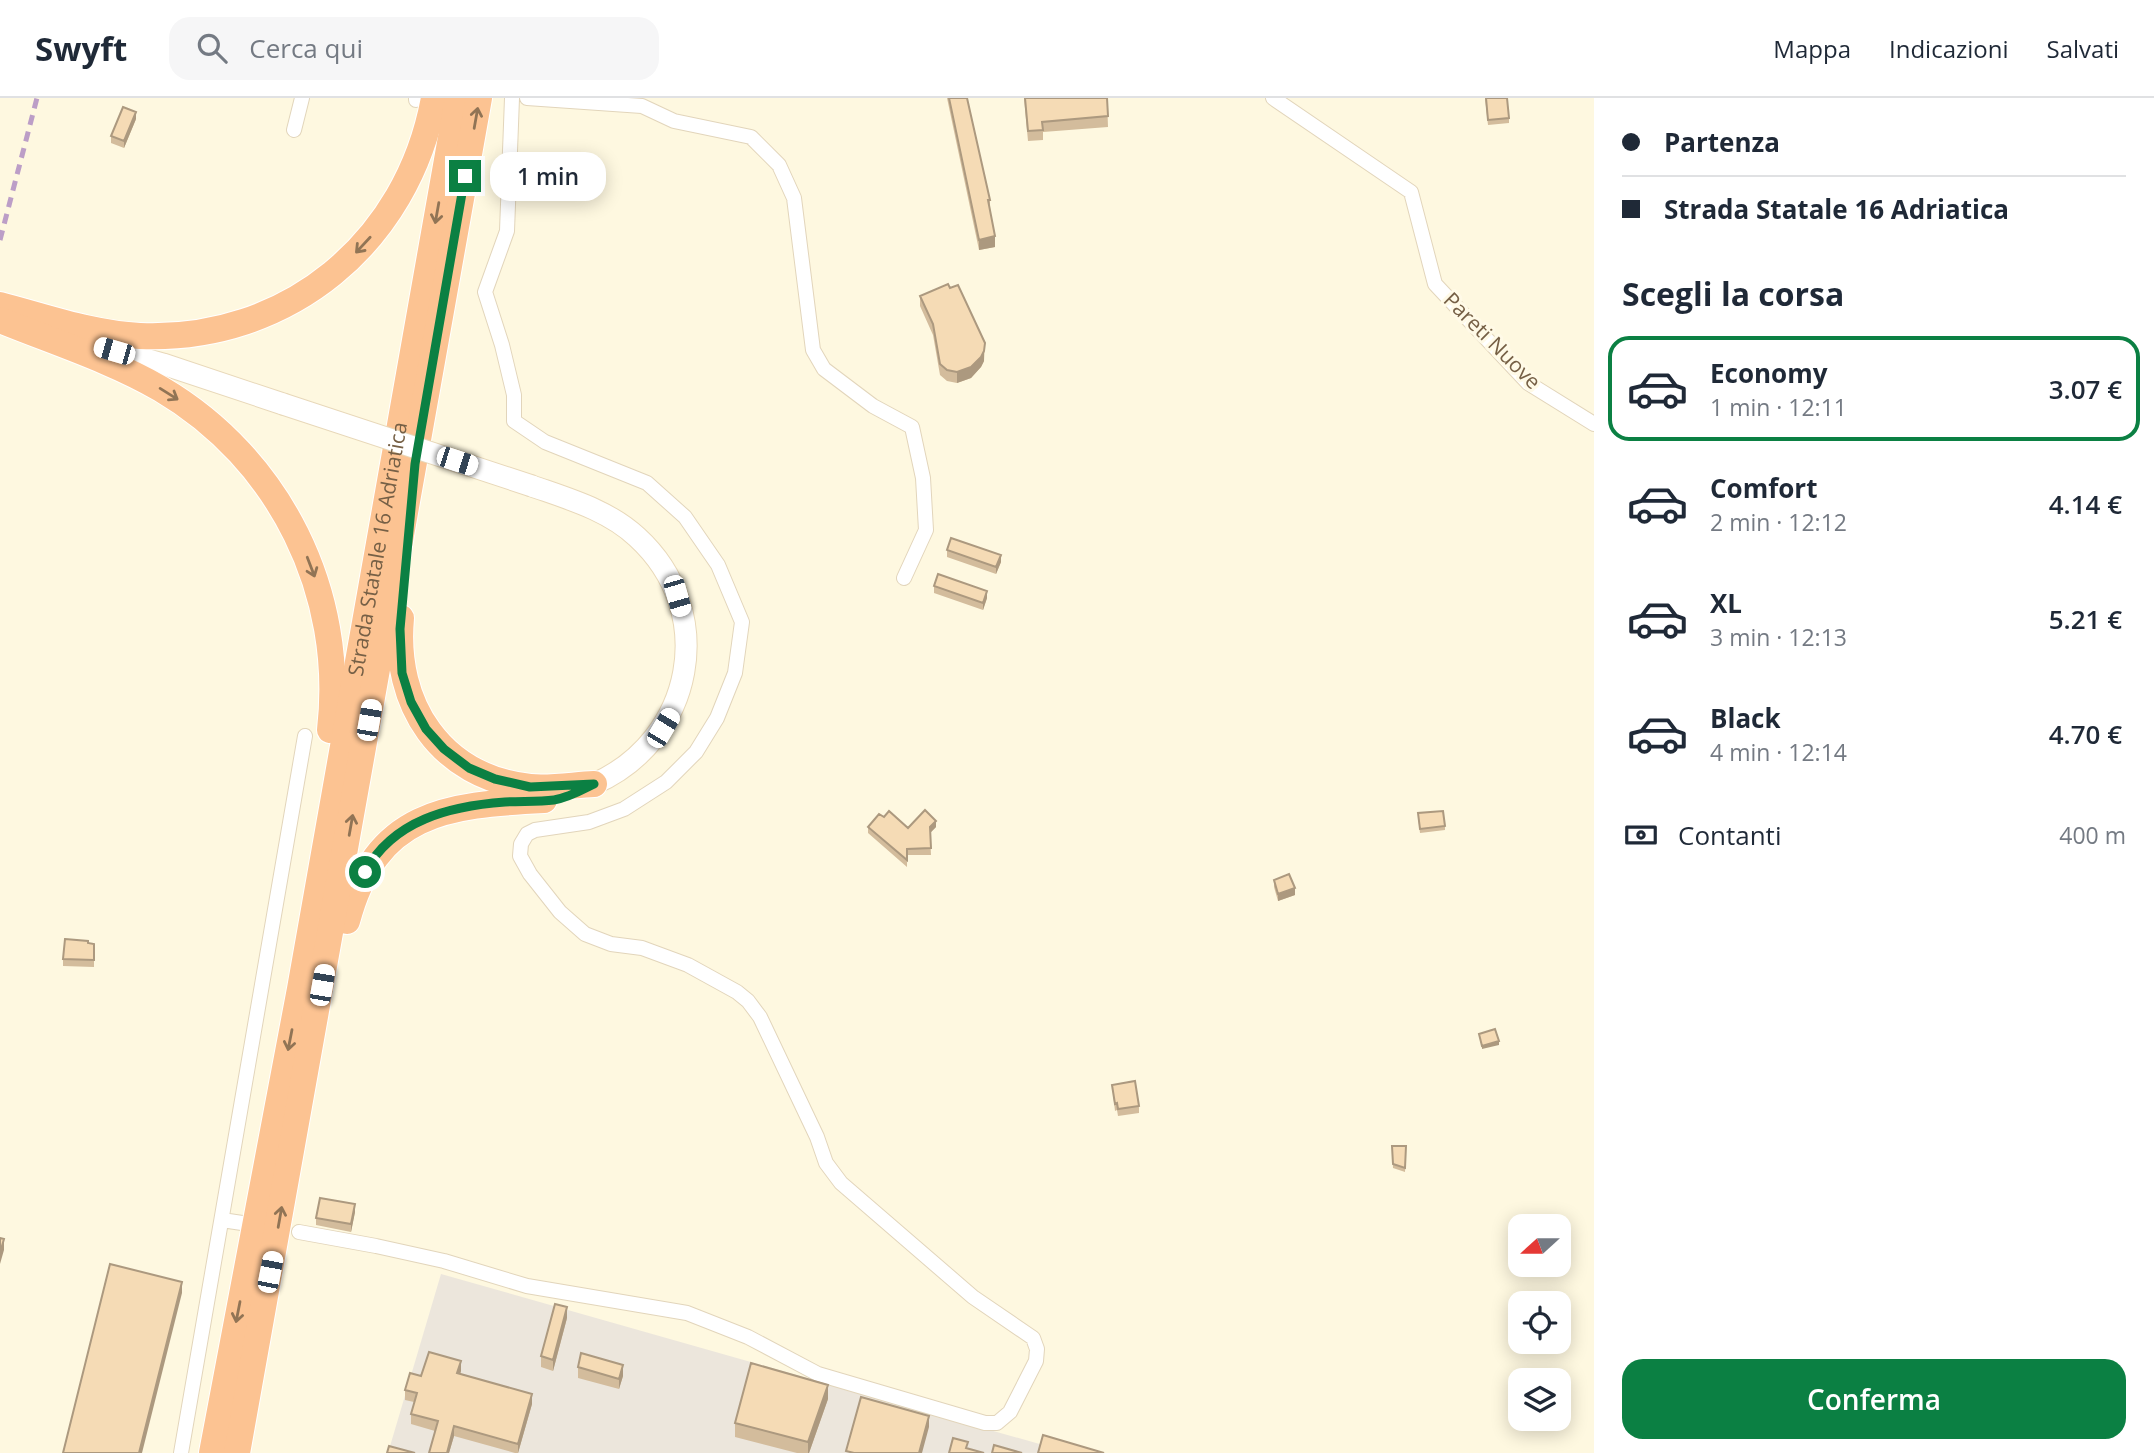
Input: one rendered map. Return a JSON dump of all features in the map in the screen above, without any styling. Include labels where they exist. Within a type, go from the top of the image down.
[{"type":"highway","name":"Strada Statale 16 Adriatica","points":[[212,1453],[300,989],[458,98]]},
{"type":"highway","name":"Strada Statale 16 Adriatica","points":[[237,1453],[479,98]]},
{"type":"highway","points":[[0,320],[89,342],[213,331],[263,316],[318,285],[363,245],[394,206],[420,153],[422,99]]},
{"type":"highway","points":[[0,305],[89,342],[131,373],[161,389],[200,416],[228,439],[256,470],[283,509],[301,543],[318,586],[331,647],[333,702],[300,989]]},
{"type":"highway","points":[[415,464],[399,644],[404,680],[418,716],[431,735],[448,752],[469,768],[488,776],[509,783],[538,787],[594,784]]},
{"type":"highway","points":[[308,1065],[351,907],[369,866],[385,846],[404,830],[438,813],[484,804],[552,800],[594,784]]},
{"type":"main road","points":[[0,314],[163,364],[532,486],[593,509],[613,519],[639,539],[658,560],[671,582],[685,625],[684,673],[670,715],[658,735],[623,769],[594,784]]},
{"type":"street","points":[[294,130],[302,98]]},
{"type":"street","points":[[299,1232],[444,1261],[527,1286],[687,1313],[748,1337],[818,1374],[985,1423],[997,1423],[1010,1412],[1036,1361],[1037,1349],[1033,1338],[972,1297],[841,1183],[826,1163],[817,1137],[765,1029],[748,1001],[688,965],[642,948],[611,944],[585,934],[561,912],[530,874],[520,856],[521,844],[527,834],[535,830],[589,822],[624,809],[666,782],[696,752],[717,718],[735,673],[742,622],[718,565],[685,517],[647,483],[545,442],[514,421],[514,395],[485,292],[507,231],[512,98]]},
{"type":"street","points":[[527,98],[642,106],[674,121],[751,137],[779,165],[794,198],[813,350],[824,369],[873,406],[912,427],[923,478],[926,530],[904,578]]},
{"type":"street","name":"Pareti Nuove","points":[[1273,98],[1411,192],[1435,284],[1528,383],[1594,424]]},
{"type":"street","points":[[181,1453],[306,736]]},
{"type":"street","points":[[222,1220],[242,1223]]},
{"type":"shaded area","points":[[441,1274],[1071,1453],[388,1453]]},
{"type":"building","points":[[949,98],[967,98],[990,200],[995,236],[979,240]]},
{"type":"building","points":[[1025,98],[1107,98],[1108,116],[1042,122],[1043,130],[1028,131]]},
{"type":"building","points":[[1486,98],[1507,98],[1509,118],[1488,120]]},
{"type":"building","points":[[123,107],[136,112],[124,141],[111,136]]},
{"type":"building","points":[[948,284],[950,288],[958,285],[985,343],[981,357],[971,367],[957,372],[947,370],[940,364],[933,324],[920,296]]},
{"type":"building","points":[[951,538],[1001,555],[996,567],[947,550]]},
{"type":"building","points":[[938,574],[987,591],[983,603],[934,586]]},
{"type":"building","points":[[925,810],[936,821],[930,827],[931,848],[907,849],[907,860],[868,827],[879,814],[884,817],[889,811],[908,828]]},
{"type":"building","points":[[1443,811],[1445,826],[1420,829],[1418,813]]},
{"type":"building","points":[[1289,874],[1295,888],[1278,894],[1274,880]]},
{"type":"building","points":[[65,939],[94,944],[94,960],[63,959]]},
{"type":"building","points":[[1495,1029],[1499,1041],[1482,1046],[1479,1034]]},
{"type":"building","points":[[1135,1081],[1139,1106],[1118,1109],[1112,1085]]},
{"type":"building","points":[[1392,1146],[1406,1146],[1405,1168],[1393,1164]]},
{"type":"building","points":[[320,1198],[355,1204],[351,1224],[316,1218]]},
{"type":"building","points":[[110,1264],[182,1282],[139,1453],[63,1453]]},
{"type":"building","points":[[555,1304],[567,1307],[553,1360],[541,1356]]},
{"type":"building","points":[[429,1352],[461,1361],[457,1373],[532,1394],[518,1444],[454,1426],[447,1453],[429,1453],[438,1421],[411,1414],[417,1393],[405,1390],[410,1373],[421,1376]]},
{"type":"building","points":[[581,1353],[623,1365],[619,1379],[578,1367]]},
{"type":"building","points":[[751,1363],[828,1385],[808,1442],[735,1423]]},
{"type":"building","points":[[861,1397],[929,1416],[919,1453],[846,1451]]},
{"type":"building","points":[[1043,1435],[1104,1453],[1038,1453]]},
{"type":"building","points":[[953,1438],[968,1442],[966,1448],[984,1453],[949,1453]]},
{"type":"building","points":[[994,1445],[1022,1453],[992,1453]]},
{"type":"building","points":[[389,1446],[415,1453],[387,1453]]},
{"type":"railway","points":[[0,240],[37,98]]},
{"type":"route","points":[[365,872],[394,838],[426,817],[467,806],[563,798],[594,784],[530,787],[495,779],[469,768],[444,749],[426,729],[411,702],[402,673],[400,629],[415,464],[465,176]]}]
